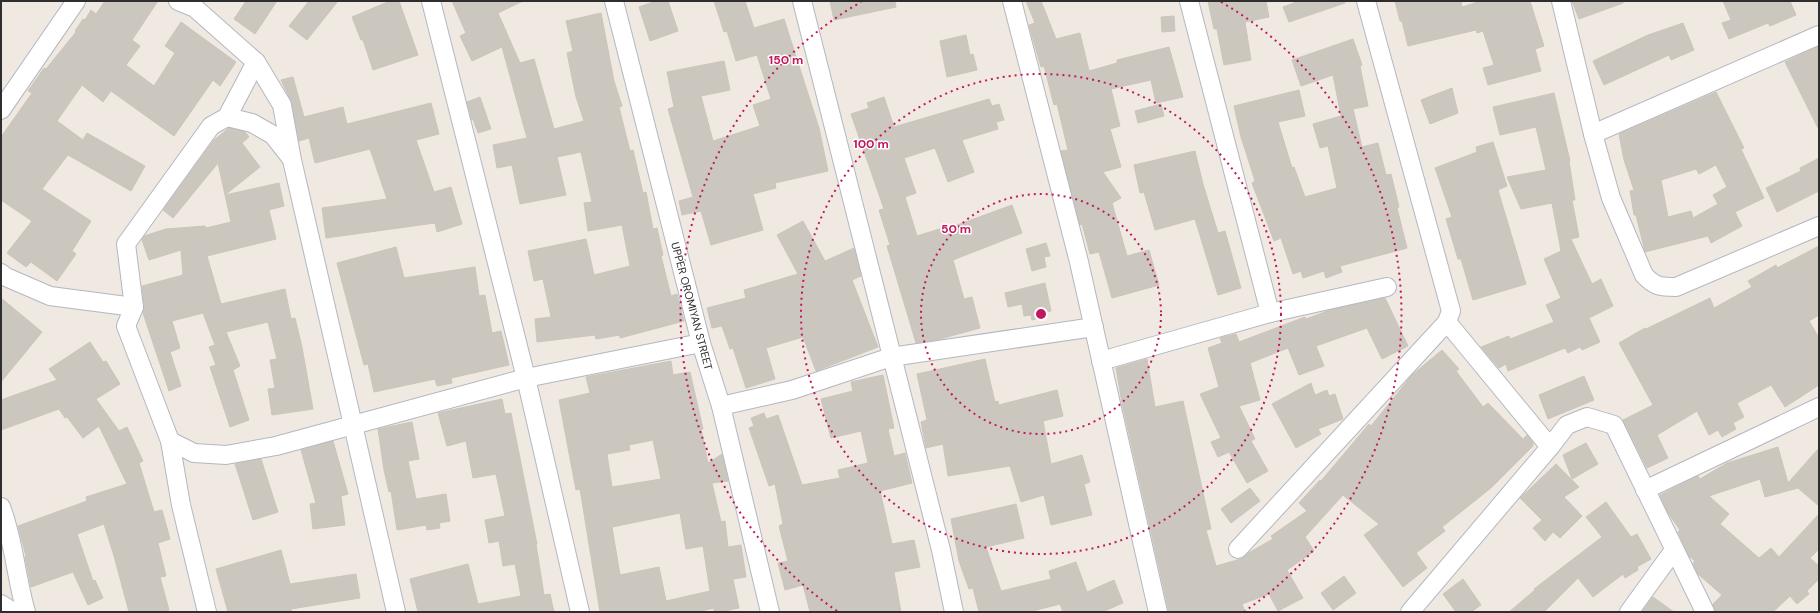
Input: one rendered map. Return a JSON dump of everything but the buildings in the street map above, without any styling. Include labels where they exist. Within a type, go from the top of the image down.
[{"type":"street","points":[[1,110],[76,1]]},
{"type":"street","points":[[178,1],[195,8],[256,62],[282,105],[292,160],[354,424],[396,612]]},
{"type":"street","points":[[431,1],[526,378],[580,612]]},
{"type":"street","name":"UPPER OROMIYAN STREET","points":[[614,1],[701,343],[721,406],[770,612]]},
{"type":"street","points":[[802,1],[941,550],[954,612]]},
{"type":"street","points":[[1012,1],[1079,262],[1158,612]]},
{"type":"street","points":[[1189,1],[1270,313]]},
{"type":"street","points":[[1238,549],[1447,322],[1452,311],[1366,1]]},
{"type":"street","points":[[1561,1],[1593,134],[1611,198],[1644,275],[1653,284],[1665,287],[1676,287],[1819,226]]},
{"type":"street","points":[[1593,134],[1819,35]]},
{"type":"street","points":[[206,612],[181,505],[170,441],[126,326],[134,307],[126,244],[211,126],[227,117],[256,62]]},
{"type":"street","points":[[227,117],[252,122],[273,134],[292,160]]},
{"type":"street","points":[[1,273],[6,277],[50,296],[134,307]]},
{"type":"street","points":[[1101,361],[1270,313],[1387,287]]},
{"type":"street","points":[[1447,322],[1550,447]]},
{"type":"street","points":[[721,406],[792,390],[892,357],[1094,327]]},
{"type":"street","points":[[170,441],[194,453],[226,455],[276,446],[526,378],[701,343]]},
{"type":"street","points":[[1645,490],[1819,406]]},
{"type":"street","points":[[1410,612],[1550,447],[1566,425],[1587,417],[1614,426],[1706,612]]},
{"type":"street","points":[[3,517],[26,612]]},
{"type":"street","points":[[1629,612],[1674,550]]},
{"type":"street","points":[[1,604],[13,612]]}]
